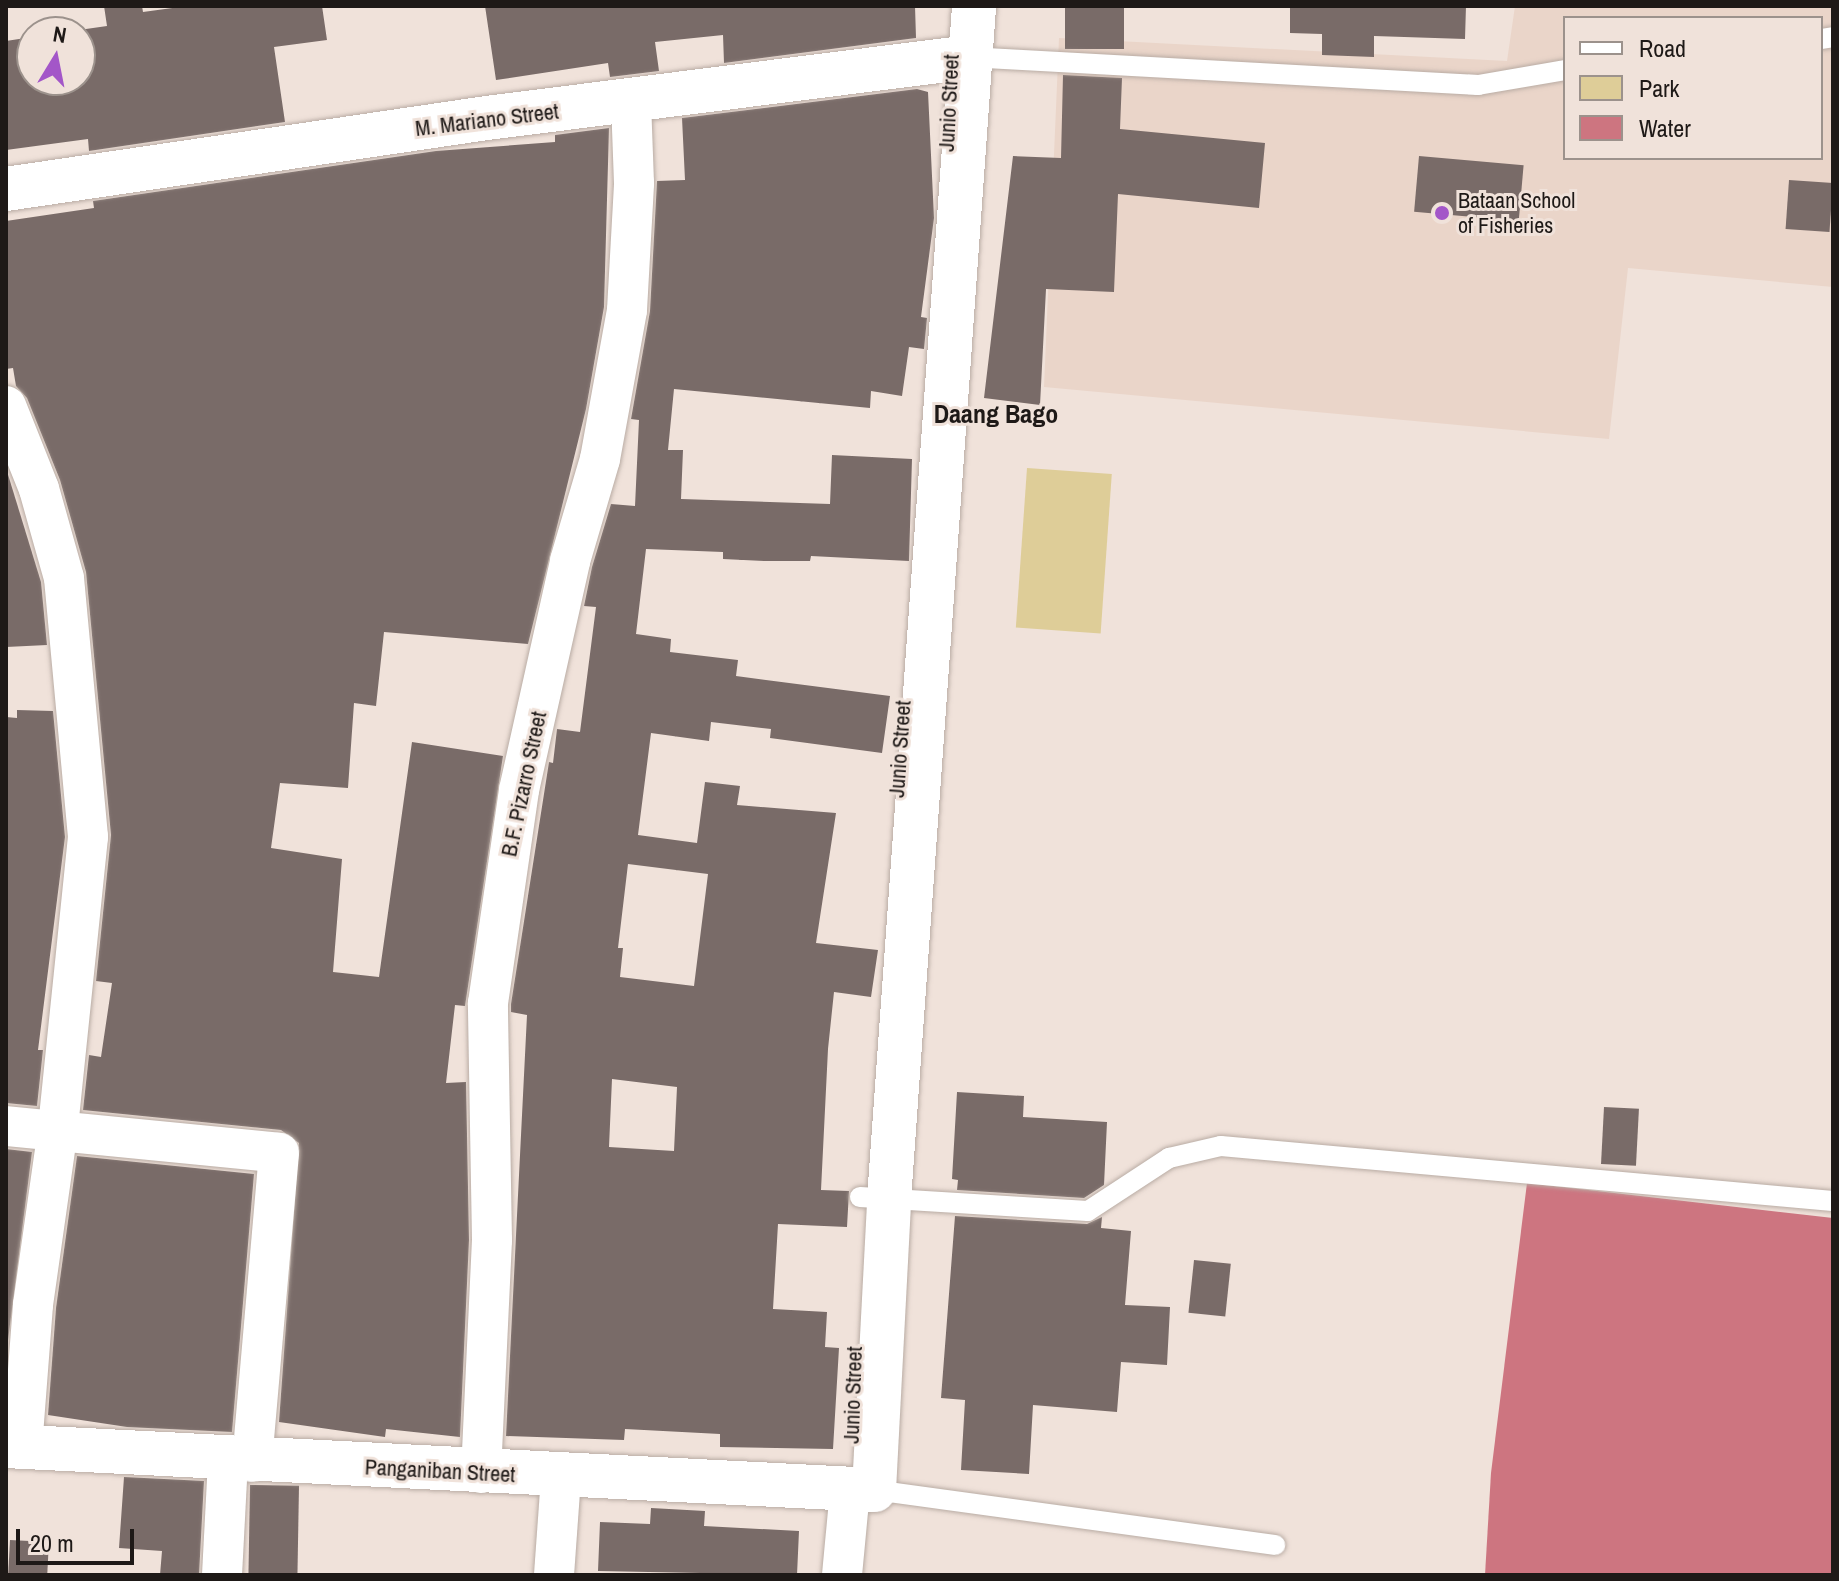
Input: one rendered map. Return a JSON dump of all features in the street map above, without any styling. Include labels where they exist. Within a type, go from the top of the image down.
[{"type":"street","name":"Junio Street","points":[[954,6],[960,57]]},
{"type":"street","name":"Junio Street","points":[[862,1491],[879,1029],[960,57],[974,6]]},
{"type":"street","name":"M. Mariano Street","points":[[6,189],[487,118],[631,102],[960,57]]},
{"type":"street","name":"B.F. Pizarro Street","points":[[481,1473],[492,1240],[488,1003],[519,790],[570,561],[600,459],[625,323],[633,235],[631,102]]},
{"type":"street","points":[[6,406],[39,489],[64,578],[88,837],[58,1129],[14,1447]]},
{"type":"street","points":[[6,1126],[279,1153],[240,1461],[222,1575]]},
{"type":"street","name":"Panganiban Street","points":[[14,1447],[862,1491]]},
{"type":"street","points":[[554,1575],[561,1477]]},
{"type":"street","points":[[842,1575],[862,1491]]},
{"type":"lane","points":[[960,57],[1478,85],[1563,70]]},
{"type":"lane","points":[[874,1198],[1088,1211],[1169,1158],[1221,1146],[1833,1201]]},
{"type":"lane","points":[[862,1491],[1275,1545]]},
{"type":"shaded area","name":"Bataan School of Fisheries","points":[[1515,6],[1833,6],[1833,287],[1628,268],[1609,439],[1044,387],[1059,38],[1507,61]]},
{"type":"green space","points":[[1027,468],[1112,474],[1101,634],[1016,628]]},
{"type":"water","points":[[1527,1183],[1833,1218],[1833,1575],[1485,1575],[1491,1473]]},
{"type":"building","points":[[104,6],[142,6],[143,12],[187,6],[322,6],[327,40],[274,47],[285,122],[89,151],[88,139],[6,150],[6,41],[16,39],[16,96],[96,96],[96,28],[107,26]]},
{"type":"building","points":[[485,6],[915,6],[916,38],[724,63],[723,35],[655,42],[659,71],[610,77],[608,63],[496,80]]},
{"type":"building","points":[[1065,6],[1124,6],[1124,49],[1065,49]]},
{"type":"building","points":[[1290,6],[1466,6],[1465,39],[1374,36],[1374,57],[1322,55],[1322,34],[1290,33]]},
{"type":"building","points":[[1063,75],[1122,78],[1120,129],[1265,143],[1259,208],[1118,194],[1114,292],[1046,289],[1040,405],[984,398],[1013,156],[1061,158]]},
{"type":"building","points":[[917,89],[928,92],[934,218],[921,317],[927,318],[924,349],[909,347],[902,396],[871,391],[870,408],[674,389],[668,450],[683,450],[681,499],[830,504],[832,455],[912,459],[909,561],[811,556],[810,561],[764,561],[723,559],[723,552],[646,549],[636,634],[671,639],[670,652],[738,660],[736,676],[890,696],[882,753],[770,738],[771,729],[711,722],[709,741],[651,733],[638,835],[697,843],[705,782],[740,786],[737,805],[836,813],[816,943],[878,950],[871,997],[834,992],[821,1190],[849,1191],[847,1227],[778,1224],[773,1309],[827,1312],[825,1347],[839,1348],[833,1449],[720,1447],[720,1434],[625,1429],[624,1440],[506,1436],[527,1015],[511,1012],[511,1004],[549,762],[553,763],[557,729],[580,732],[596,607],[584,606],[592,567],[611,504],[635,506],[639,420],[631,419],[650,311],[657,181],[685,180],[682,118]],"holes":[[[628,864],[708,874],[694,986],[620,977],[623,948],[618,948]],[[612,1079],[677,1087],[674,1151],[609,1147]]]},
{"type":"building","points":[[609,128],[604,307],[586,409],[528,644],[384,632],[376,706],[354,703],[348,788],[280,783],[271,848],[342,859],[333,972],[379,977],[412,742],[503,756],[465,1006],[455,1005],[446,1083],[466,1082],[469,1240],[460,1437],[386,1429],[385,1437],[279,1422],[299,1143],[281,1130],[83,1110],[89,1055],[101,1057],[112,983],[96,981],[111,835],[86,572],[60,480],[27,398],[16,386],[13,368],[6,369],[6,221],[94,208],[93,201],[436,151],[555,142],[555,135]]},
{"type":"building","points":[[1419,156],[1524,165],[1519,221],[1414,212]]},
{"type":"building","points":[[1789,180],[1833,183],[1829,232],[1786,229]]},
{"type":"building","points":[[6,468],[41,582],[47,645],[6,647]]},
{"type":"building","points":[[17,710],[53,711],[65,837],[38,1050],[43,1050],[37,1106],[6,1103],[6,717],[17,718]]},
{"type":"building","points":[[957,1092],[1024,1096],[1023,1117],[1107,1122],[1104,1185],[1084,1198],[957,1190],[958,1180],[952,1179]]},
{"type":"building","points":[[1604,1107],[1639,1109],[1636,1166],[1601,1164]]},
{"type":"building","points":[[6,1149],[32,1152],[6,1356]]},
{"type":"building","points":[[77,1156],[254,1174],[232,1432],[127,1427],[48,1415],[56,1308]]},
{"type":"building","points":[[955,1216],[1087,1224],[1102,1217],[1101,1228],[1131,1231],[1125,1305],[1170,1307],[1167,1365],[1121,1362],[1117,1412],[1033,1405],[1029,1474],[961,1470],[965,1400],[941,1398]]},
{"type":"building","points":[[1194,1260],[1231,1264],[1225,1317],[1188,1313]]},
{"type":"building","points":[[124,1477],[204,1481],[199,1575],[160,1575],[162,1551],[119,1548]]},
{"type":"building","points":[[250,1485],[299,1486],[297,1575],[248,1575]]},
{"type":"building","points":[[651,1508],[705,1511],[704,1526],[799,1531],[797,1575],[598,1571],[600,1522],[650,1524]]},
{"type":"building","points":[[10,1540],[49,1542],[47,1575],[8,1575]]},
{"type":"place","name":"Bataan School of Fisheries","points":[[1442,213]]},
{"type":"district","name":"Daang Bago","points":[[996,414]]}]
